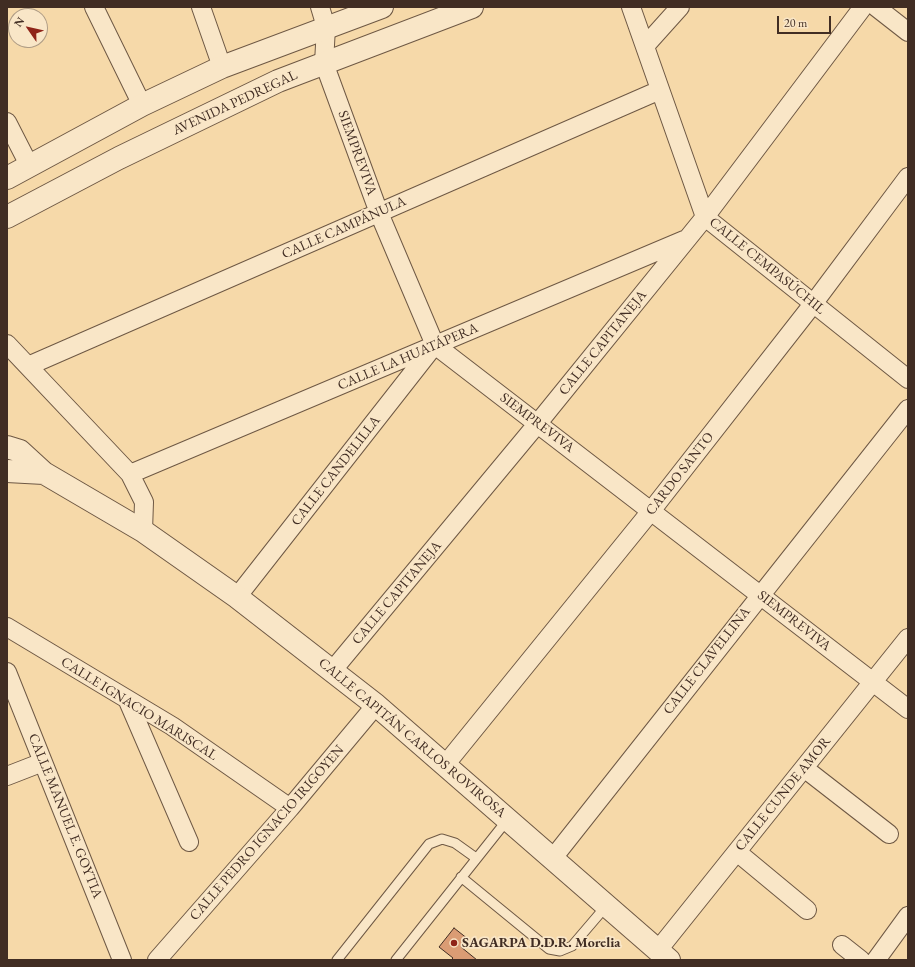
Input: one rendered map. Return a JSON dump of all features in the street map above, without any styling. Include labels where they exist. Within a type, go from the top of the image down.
[{"type":"street","points":[[94,7],[142,105]]},
{"type":"street","points":[[201,7],[222,68]]},
{"type":"street","points":[[7,178],[142,105],[222,68],[323,17],[382,7]]},
{"type":"street","name":"AVENIDA PEDREGAL","points":[[7,217],[119,158],[278,81],[472,7]]},
{"type":"street","name":"CALLE CEMPASÚCHIL","points":[[631,7],[705,217],[908,379]]},
{"type":"street","points":[[645,46],[680,7]]},
{"type":"street","name":"CALLE CAPITANEJA","points":[[332,670],[538,423],[705,217],[863,7]]},
{"type":"street","points":[[876,7],[908,32]]},
{"type":"street","name":"SIEMPREVIVA","points":[[323,17],[324,63],[379,213],[435,346],[538,423],[908,709]]},
{"type":"street","name":"CALLE CAMPÁNULA","points":[[28,366],[660,90]]},
{"type":"street","points":[[7,122],[29,165]]},
{"type":"street","name":"CARDO SANTO","points":[[446,765],[651,511],[813,304],[908,177]]},
{"type":"street","name":"CALLE LA HUATÁPERA","points":[[130,474],[686,239]]},
{"type":"street","points":[[7,344],[130,474],[144,502],[143,531]]},
{"type":"street","name":"CALLE CANDELILLA","points":[[238,597],[435,346]]},
{"type":"street","name":"CALLE CLAVELLINA","points":[[553,858],[908,409]]},
{"type":"street","name":"CALLE CAPITÁN CARLOS ROVIROSA","points":[[11,452],[143,531],[238,597],[376,705],[664,955]]},
{"type":"street","name":"CALLE CAPITÁN CARLOS ROVIROSA","points":[[7,471],[44,473]]},
{"type":"street","name":"CALLE IGNACIO MARISCAL","points":[[7,627],[128,701],[172,726],[290,808]]},
{"type":"street","name":"CALLE CUNDE AMOR","points":[[664,955],[737,852],[908,638]]},
{"type":"street","name":"CALLE MANUEL E. GOYTIA","points":[[9,682],[43,762],[122,960]]},
{"type":"street","points":[[128,701],[189,842]]},
{"type":"street","name":"CALLE PEDRO IGNACIO IRIGOYEN","points":[[157,960],[290,808],[376,705]]},
{"type":"street","points":[[7,776],[43,762]]},
{"type":"street","points":[[804,768],[889,834]]},
{"type":"street","points":[[737,852],[807,910]]},
{"type":"street","points":[[876,960],[908,916]]},
{"type":"street","points":[[842,945],[861,960]]},
{"type":"lane","points":[[396,960],[461,876],[508,819]]},
{"type":"lane","points":[[337,960],[429,844],[442,839],[455,843],[476,858]]},
{"type":"lane","points":[[461,876],[549,948],[560,951],[572,946],[607,905]]},
{"type":"building","name":"SAGARPA D.D.R. Morelia","points":[[454,928],[468,939],[461,947],[477,960],[451,960],[453,958],[439,947]]},
{"type":"place","name":"SAGARPA D.D.R. Morelia","points":[[454,943]]}]
